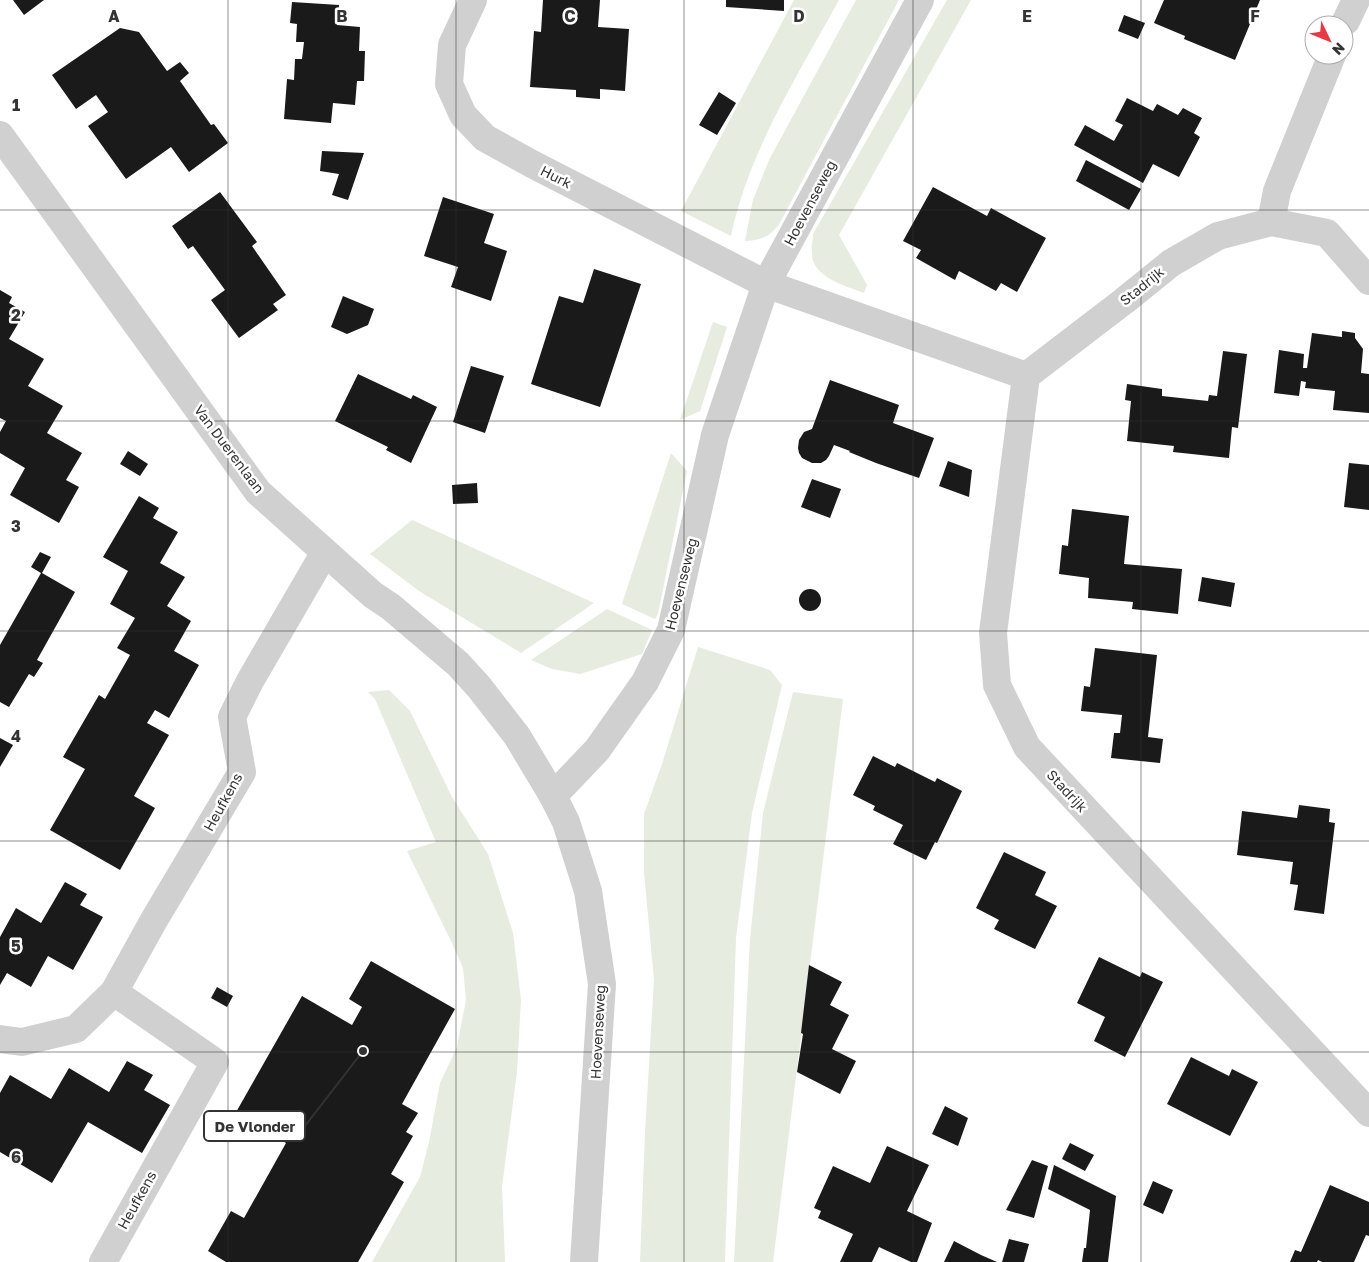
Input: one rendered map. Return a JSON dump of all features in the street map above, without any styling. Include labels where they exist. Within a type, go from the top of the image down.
[{"type":"street","name":"Hurk","points":[[473,0],[452,45],[449,84],[463,115],[485,138],[766,284]]},
{"type":"street","name":"Hoevenseweg","points":[[584,1262],[602,984],[588,891],[566,822],[554,796],[597,750],[640,690],[672,630],[715,435],[766,284],[920,0]]},
{"type":"street","points":[[1271,222],[1277,191],[1328,65]]},
{"type":"street","name":"Van Duerenlaan","points":[[0,135],[258,492],[373,595],[391,607],[458,664],[479,687],[517,736],[554,796]]},
{"type":"street","name":"Stadrijk","points":[[1369,281],[1327,233],[1271,222],[1218,236],[1171,263],[1026,376],[993,633],[997,685],[1026,747],[1369,1113]]},
{"type":"street","points":[[766,284],[1026,376]]},
{"type":"street","name":"Heufkens","points":[[0,1039],[22,1042],[76,1029],[114,992],[154,920],[242,772],[232,717],[250,681],[325,552]]},
{"type":"street","name":"Heufkens","points":[[103,1262],[215,1062],[114,992]]},
{"type":"shaded area","points":[[794,0],[839,0],[762,143],[739,204],[731,236],[681,211]]},
{"type":"shaded area","points":[[856,0],[899,0],[778,226],[763,238],[745,241],[753,200],[769,160]]},
{"type":"shaded area","points":[[947,0],[971,0],[839,235],[867,285],[864,293],[831,280],[818,269],[813,262],[813,234]]},
{"type":"shaded area","points":[[713,322],[727,327],[700,411],[680,420]]},
{"type":"shaded area","points":[[671,453],[687,471],[658,614],[655,619],[622,604]]},
{"type":"shaded area","points":[[412,520],[594,603],[521,653],[419,591],[370,554]]},
{"type":"shaded area","points":[[607,609],[652,630],[642,654],[580,674],[552,669],[531,660]]},
{"type":"shaded area","points":[[698,647],[770,670],[782,685],[752,813],[736,938],[725,1262],[640,1262],[654,980],[644,872],[644,814],[663,761]]},
{"type":"shaded area","points":[[389,690],[410,711],[452,797],[488,854],[513,933],[521,1000],[517,1072],[502,1187],[505,1262],[372,1262],[420,1177],[429,1142],[440,1083],[457,1047],[466,1000],[463,968],[407,851],[436,842],[375,699],[368,692]]},
{"type":"shaded area","points":[[793,692],[843,699],[773,1262],[734,1262],[750,939],[763,813]]},
{"type":"building","points":[[13,0],[44,0],[24,15]]},
{"type":"building","points":[[543,0],[600,0],[598,27],[629,29],[625,91],[600,89],[600,99],[576,97],[576,90],[530,87],[534,31],[541,32]]},
{"type":"building","points":[[726,0],[784,0],[784,11],[726,7]]},
{"type":"building","points":[[1164,0],[1260,0],[1235,60],[1184,39],[1185,36],[1154,23]]},
{"type":"building","points":[[292,2],[339,5],[337,25],[360,27],[359,51],[365,51],[364,81],[357,81],[355,105],[333,103],[331,123],[284,119],[287,79],[294,80],[295,59],[302,59],[304,42],[296,42],[297,24],[290,23]]},
{"type":"building","points":[[1124,15],[1145,23],[1138,39],[1118,31]]},
{"type":"building","points":[[120,28],[139,32],[167,71],[180,62],[189,73],[180,81],[211,125],[214,124],[228,143],[189,172],[171,147],[126,179],[88,126],[108,112],[96,95],[76,109],[52,75]]},
{"type":"building","points":[[719,92],[736,103],[717,135],[699,125]]},
{"type":"building","points":[[1127,98],[1153,111],[1157,104],[1178,115],[1183,108],[1202,118],[1194,133],[1200,137],[1179,177],[1153,164],[1143,183],[1074,145],[1085,125],[1114,141],[1123,125],[1115,121]]},
{"type":"building","points":[[322,151],[364,153],[348,200],[332,195],[339,174],[320,171]]},
{"type":"building","points":[[1086,160],[1141,189],[1129,210],[1076,181]]},
{"type":"building","points":[[933,187],[987,216],[991,208],[1046,238],[1017,292],[1001,283],[996,291],[959,271],[955,280],[916,258],[921,250],[903,241]]},
{"type":"building","points":[[220,192],[257,242],[252,246],[286,295],[273,304],[278,310],[239,338],[211,300],[225,290],[193,246],[188,249],[172,226]]},
{"type":"building","points":[[443,197],[494,214],[484,243],[507,251],[491,301],[451,287],[458,267],[424,256]]},
{"type":"building","points":[[594,269],[641,284],[600,407],[531,384],[559,296],[583,303]]},
{"type":"building","points":[[0,290],[12,297],[9,303],[25,312],[9,339],[44,359],[28,386],[63,406],[47,433],[82,453],[66,480],[79,487],[59,523],[10,495],[25,468],[0,453],[0,432],[6,421],[0,418]]},
{"type":"building","points":[[343,296],[374,309],[368,325],[347,334],[331,327]]},
{"type":"building","points":[[1342,331],[1355,333],[1355,338],[1363,349],[1361,373],[1369,374],[1369,413],[1333,410],[1335,391],[1305,388],[1306,382],[1301,381],[1299,396],[1274,393],[1279,350],[1304,354],[1303,368],[1307,368],[1312,333],[1342,337]]},
{"type":"building","points":[[1223,351],[1247,354],[1238,428],[1232,427],[1229,458],[1173,452],[1174,446],[1127,441],[1131,401],[1125,400],[1127,384],[1162,389],[1162,396],[1208,401],[1209,395],[1217,396]]},
{"type":"building","points":[[471,366],[504,376],[485,433],[453,422]]},
{"type":"building","points":[[358,374],[411,399],[413,395],[437,407],[411,463],[386,450],[388,447],[335,421]]},
{"type":"building","points":[[830,380],[899,405],[893,423],[934,438],[919,478],[876,463],[834,445],[829,456],[821,463],[812,463],[802,458],[798,448],[799,440],[804,432],[812,429]]},
{"type":"building","points":[[128,451],[148,464],[140,476],[120,464]]},
{"type":"building","points":[[948,461],[972,470],[969,497],[939,486]]},
{"type":"building","points":[[1349,463],[1369,465],[1369,510],[1344,507]]},
{"type":"building","points":[[812,479],[841,489],[830,518],[801,507]]},
{"type":"building","points":[[477,483],[478,503],[453,504],[452,485]]},
{"type":"building","points":[[139,496],[159,508],[153,518],[178,532],[160,563],[185,577],[167,606],[191,621],[174,651],[199,665],[169,718],[155,710],[147,723],[169,735],[134,796],[155,808],[120,870],[50,830],[85,769],[63,757],[99,695],[105,699],[130,655],[117,648],[135,618],[110,604],[128,571],[103,557]]},
{"type":"building","points":[[1072,509],[1129,516],[1124,564],[1182,569],[1178,614],[1132,609],[1133,602],[1088,598],[1089,578],[1059,574],[1062,545],[1068,546]]},
{"type":"building","points":[[40,552],[51,557],[42,573],[75,592],[37,660],[43,663],[34,677],[29,674],[9,707],[0,702],[0,645],[41,573],[31,567]]},
{"type":"building","points":[[1202,577],[1235,583],[1231,607],[1198,601]]},
{"type":"building","points":[[810,589],[818,592],[821,600],[818,608],[810,611],[802,608],[799,600],[802,592]]},
{"type":"building","points":[[1095,648],[1157,655],[1148,737],[1163,739],[1160,763],[1111,758],[1114,733],[1120,733],[1122,715],[1081,711],[1084,686],[1090,687]]},
{"type":"building","points":[[0,738],[13,745],[0,767]]},
{"type":"building","points":[[873,756],[895,767],[897,763],[935,782],[937,778],[962,791],[937,843],[935,842],[926,860],[893,844],[903,825],[873,810],[875,806],[853,795]]},
{"type":"building","points":[[1299,805],[1330,809],[1329,822],[1335,823],[1324,914],[1294,910],[1298,885],[1290,884],[1293,862],[1237,855],[1242,811],[1297,818]]},
{"type":"building","points":[[1004,852],[1046,872],[1035,895],[1057,906],[1035,949],[994,929],[999,920],[976,908]]},
{"type":"building","points":[[65,882],[87,894],[80,905],[103,917],[73,970],[48,956],[31,987],[7,973],[0,985],[0,937],[16,908],[41,923]]},
{"type":"building","points":[[1099,957],[1140,977],[1142,972],[1163,982],[1125,1057],[1094,1041],[1105,1017],[1077,1003]]},
{"type":"building","points":[[371,961],[455,1009],[402,1104],[418,1113],[406,1132],[413,1136],[391,1174],[404,1182],[358,1262],[226,1262],[208,1251],[231,1211],[244,1218],[286,1143],[235,1114],[302,996],[352,1025],[362,1007],[349,999]]},
{"type":"building","points":[[809,965],[842,982],[830,1005],[849,1015],[832,1049],[856,1061],[840,1094],[797,1072],[803,1034],[801,1033]]},
{"type":"building","points":[[217,987],[233,996],[227,1007],[211,998]]},
{"type":"building","points":[[1191,1057],[1229,1076],[1232,1069],[1258,1082],[1230,1136],[1167,1104]]},
{"type":"building","points":[[127,1061],[153,1075],[144,1090],[170,1105],[142,1153],[88,1122],[52,1183],[0,1152],[0,1093],[10,1075],[51,1099],[69,1068],[109,1092]]},
{"type":"building","points":[[945,1106],[968,1118],[958,1146],[932,1134]]},
{"type":"building","points":[[1070,1143],[1094,1155],[1085,1171],[1062,1159]]},
{"type":"building","points":[[887,1146],[929,1165],[907,1211],[932,1223],[917,1262],[911,1262],[879,1247],[872,1262],[840,1262],[853,1234],[818,1218],[821,1211],[814,1208],[833,1166],[870,1183]]},
{"type":"building","points":[[1032,1160],[1048,1166],[1034,1218],[1006,1210]]},
{"type":"building","points":[[1054,1165],[1116,1196],[1108,1262],[1082,1262],[1084,1248],[1086,1248],[1090,1210],[1048,1189]]},
{"type":"building","points":[[1153,1181],[1173,1190],[1163,1214],[1143,1205]]},
{"type":"building","points":[[1330,1185],[1369,1202],[1369,1236],[1366,1235],[1354,1262],[1322,1262],[1318,1260],[1317,1262],[1290,1262],[1295,1250],[1301,1252]]},
{"type":"building","points":[[1009,1239],[1029,1244],[1024,1262],[1002,1262]]},
{"type":"building","points":[[954,1241],[981,1255],[997,1262],[944,1262]]},
{"type":"place","name":"De Vlonder","points":[[363,1051]]}]
